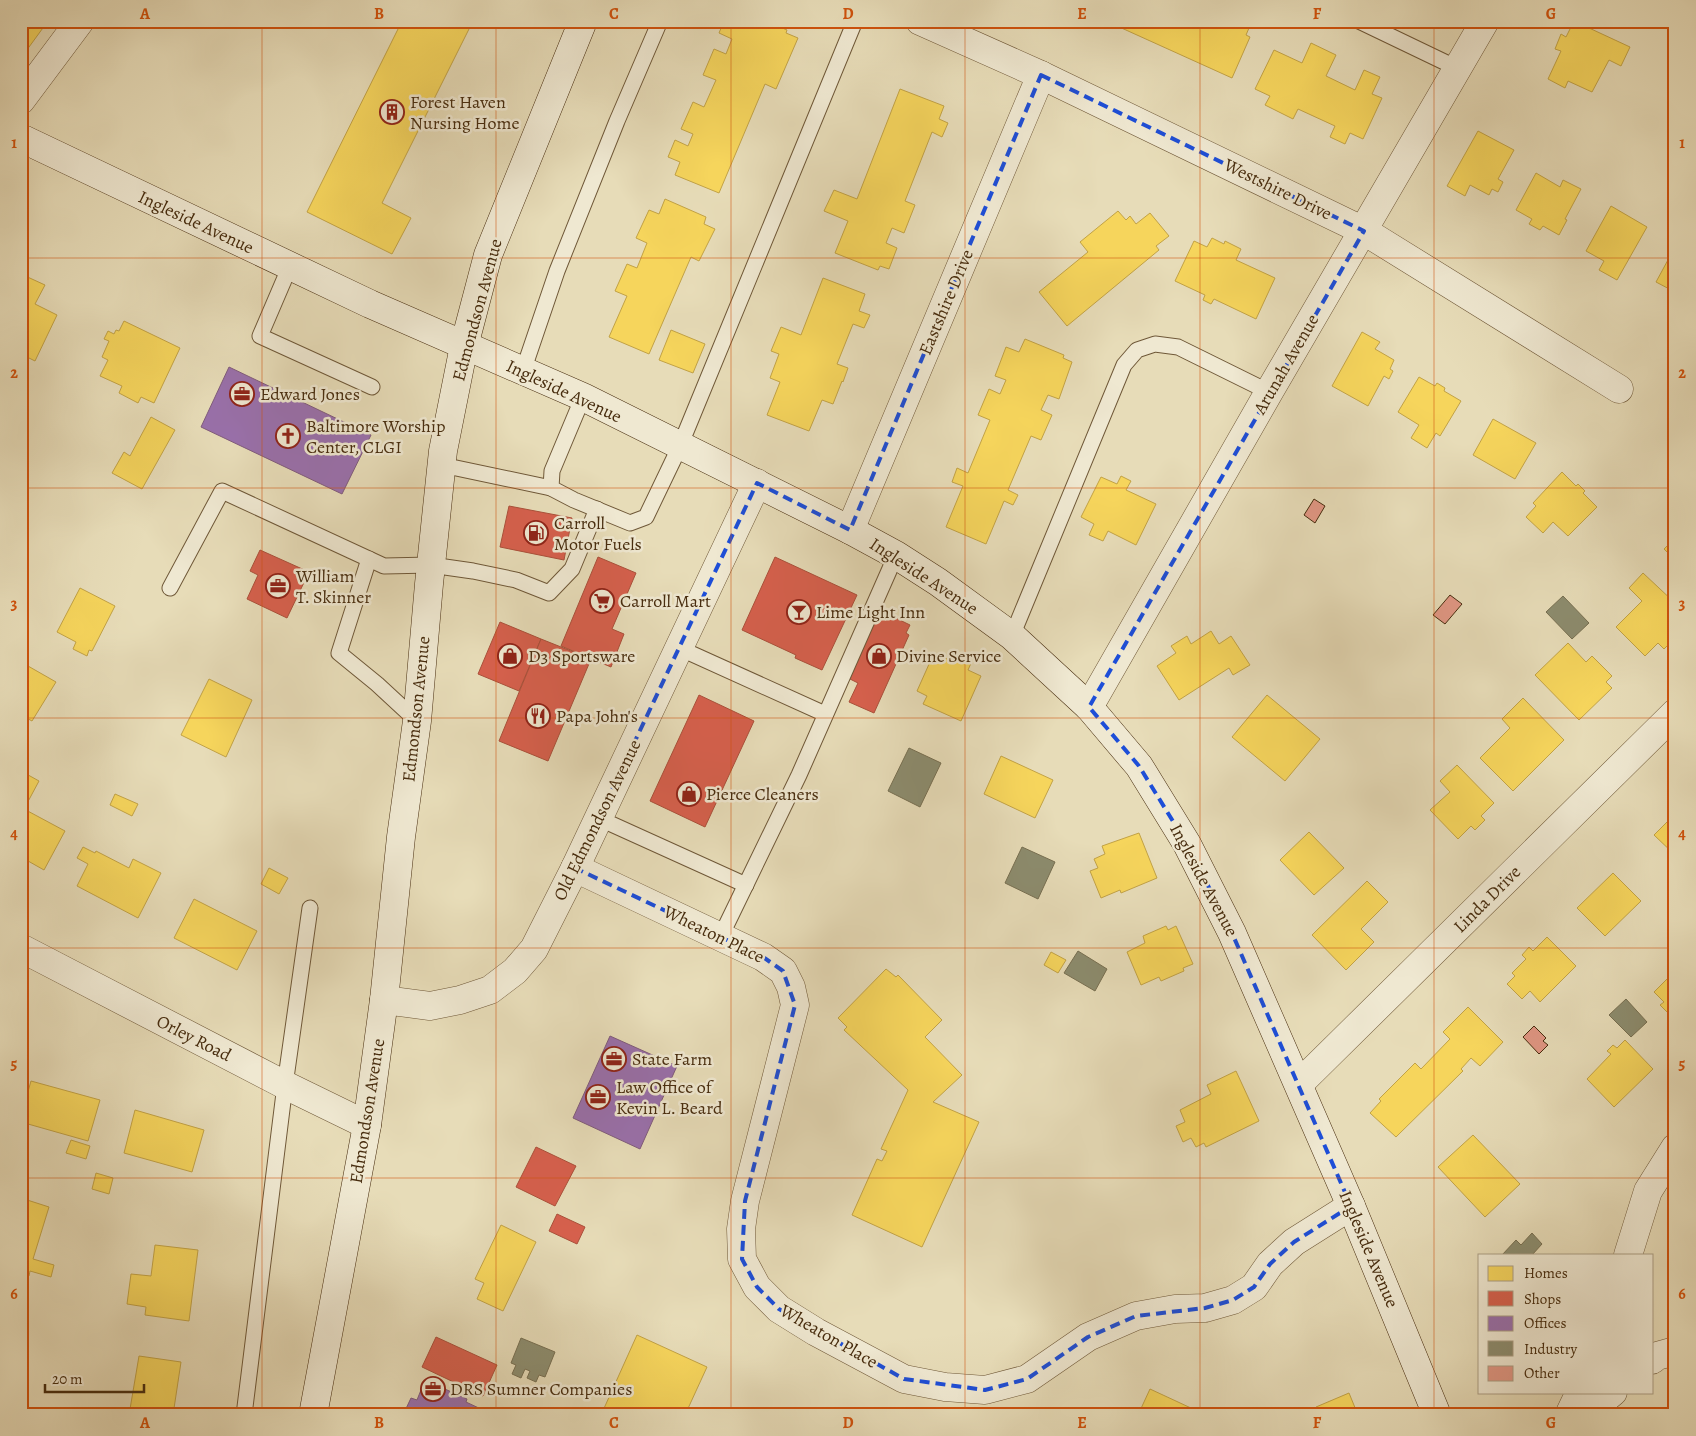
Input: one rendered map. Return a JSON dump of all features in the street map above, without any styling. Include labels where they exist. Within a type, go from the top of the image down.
[{"type":"street","points":[[21,100],[80,21]]},
{"type":"street","name":"Edmondson Avenue","points":[[313,1415],[367,1125],[384,1000],[401,837],[416,721],[442,465],[464,346],[488,255],[583,21]]},
{"type":"street","name":"Westshire Drive","points":[[920,21],[1041,74],[1364,231],[1619,389]]},
{"type":"street","name":"Arunah Avenue","points":[[1090,707],[1269,392],[1459,69],[1485,21]]},
{"type":"street","name":"Eastshire Drive","points":[[850,530],[1041,74]]},
{"type":"street","name":"Ingleside Avenue","points":[[21,138],[370,304],[583,397],[850,530],[896,555],[938,582],[1012,636],[1090,707],[1139,766],[1187,844],[1232,933],[1299,1084],[1437,1415]]},
{"type":"street","name":"Old Edmondson Avenue","points":[[384,1000],[430,1006],[460,1000],[490,990],[515,971],[534,949],[575,868],[757,484]]},
{"type":"street","name":"Linda Drive","points":[[1299,1084],[1675,713]]},
{"type":"street","name":"Wheaton Place","points":[[575,868],[764,957],[783,972],[791,987],[795,1005],[745,1201],[741,1229],[742,1259],[757,1286],[779,1309],[816,1332],[904,1379],[946,1387],[985,1390],[1027,1379],[1088,1337],[1136,1316],[1175,1309],[1205,1308],[1233,1300],[1254,1287],[1270,1264],[1294,1242],[1351,1206]]},
{"type":"street","name":"Orley Road","points":[[21,948],[367,1125]]},
{"type":"street","points":[[1628,1254],[1648,1191],[1675,1148]]},
{"type":"street","points":[[1654,1358],[1675,1351]]},
{"type":"street","points":[[1568,1415],[1579,1394]]},
{"type":"street","points":[[1585,1415],[1611,1394]]},
{"type":"lane","points":[[523,371],[557,271],[617,121],[660,21]]},
{"type":"lane","points":[[442,465],[551,488],[574,500],[630,523],[646,517],[680,446],[855,21]]},
{"type":"lane","points":[[1360,21],[1459,69]]},
{"type":"lane","points":[[290,266],[260,336],[372,387]]},
{"type":"lane","points":[[1012,636],[1124,365],[1137,350],[1155,344],[1178,347],[1269,392]]},
{"type":"lane","points":[[551,488],[552,471],[583,397]]},
{"type":"lane","points":[[170,588],[222,491],[384,566],[431,565],[516,580],[549,593],[572,569],[597,510]]},
{"type":"lane","points":[[721,936],[799,775],[896,555]]},
{"type":"lane","points":[[369,559],[339,653],[377,684],[416,721]]},
{"type":"lane","points":[[679,648],[826,714]]},
{"type":"lane","points":[[598,818],[746,885]]},
{"type":"lane","points":[[244,1415],[310,908]]},
{"type":"highlighted area","points":[[1041,75],[1364,231],[1089,707],[1139,766],[1187,844],[1232,933],[1351,1206],[1294,1242],[1270,1264],[1254,1287],[1233,1300],[1205,1308],[1136,1316],[1088,1337],[1027,1379],[985,1390],[904,1379],[779,1309],[757,1287],[742,1259],[745,1201],[795,1005],[783,971],[763,957],[575,868],[757,483],[850,530]]},
{"type":"building: Homes","points":[[21,21],[48,21],[21,58]]},
{"type":"building: Homes","name":"Forest Haven Nursing Home","points":[[402,21],[473,21],[382,203],[411,218],[392,254],[307,212]]},
{"type":"building: Homes","points":[[724,21],[737,24],[738,21],[766,21],[787,30],[786,33],[798,38],[776,89],[765,84],[719,193],[675,175],[680,162],[668,157],[675,140],[688,146],[693,134],[681,129],[693,102],[704,107],[716,80],[703,75],[714,49],[726,54],[732,39],[719,33]]},
{"type":"building: Homes","points":[[1106,21],[1220,21],[1225,23],[1226,21],[1252,21],[1246,35],[1250,37],[1232,78]]},
{"type":"building: Homes","points":[[1574,21],[1630,47],[1621,66],[1609,60],[1592,92],[1568,81],[1565,88],[1548,79],[1561,51],[1555,49],[1561,34],[1566,37]]},
{"type":"building: Homes","points":[[1311,43],[1336,55],[1326,76],[1355,90],[1364,70],[1380,77],[1372,94],[1382,98],[1363,139],[1350,133],[1345,144],[1330,137],[1335,126],[1298,109],[1293,119],[1265,105],[1270,96],[1255,89],[1274,50],[1302,63]]},
{"type":"building: Homes","points":[[900,89],[944,106],[939,119],[948,123],[942,137],[932,132],[905,201],[915,205],[904,233],[892,228],[886,243],[897,248],[889,269],[880,266],[878,270],[835,253],[848,221],[824,211],[834,190],[857,199]]},
{"type":"building: Homes","points":[[1478,131],[1514,150],[1498,179],[1503,182],[1498,192],[1492,189],[1489,195],[1470,185],[1465,196],[1447,186]]},
{"type":"building: Homes","points":[[1536,173],[1560,187],[1563,180],[1581,189],[1559,235],[1543,226],[1540,230],[1529,224],[1532,219],[1516,210]]},
{"type":"building: Homes","points":[[665,199],[706,217],[704,224],[715,229],[699,261],[691,257],[649,354],[609,337],[627,296],[615,291],[627,264],[637,268],[647,243],[636,238],[649,210],[659,214]]},
{"type":"building: Homes","points":[[1611,206],[1647,227],[1617,280],[1599,270],[1604,261],[1586,251]]},
{"type":"building: Homes","points":[[1118,211],[1126,220],[1130,216],[1136,224],[1150,213],[1169,236],[1156,246],[1159,250],[1067,326],[1039,292],[1088,252],[1080,242]]},
{"type":"building: Homes","points":[[1212,238],[1224,244],[1225,241],[1241,249],[1236,260],[1275,278],[1256,319],[1214,299],[1211,304],[1203,300],[1205,295],[1175,281],[1194,241],[1207,247]]},
{"type":"building: Homes","points":[[1675,247],[1675,292],[1656,282]]},
{"type":"building: Homes","points":[[21,274],[45,285],[35,304],[57,315],[35,361],[21,354]]},
{"type":"building: Homes","points":[[823,278],[865,294],[859,311],[870,315],[864,328],[853,324],[837,364],[848,368],[843,382],[833,404],[822,400],[809,431],[767,415],[780,382],[770,378],[779,354],[771,351],[781,327],[801,335]]},
{"type":"building: Homes","points":[[124,321],[180,348],[154,403],[141,397],[138,403],[119,393],[122,386],[100,376],[108,360],[102,357],[109,341],[104,339],[108,331],[114,334],[116,330],[119,331]]},
{"type":"building: Homes","points":[[671,330],[705,344],[693,373],[659,360]]},
{"type":"building: Homes","points":[[1362,332],[1380,342],[1375,349],[1394,360],[1390,369],[1393,371],[1389,379],[1384,376],[1368,406],[1332,386]]},
{"type":"building: Homes","points":[[1025,339],[1064,355],[1063,358],[1072,362],[1059,399],[1048,395],[1041,410],[1052,415],[1041,440],[1031,436],[1008,490],[1018,495],[1013,505],[1004,501],[986,544],[946,527],[963,486],[952,482],[957,468],[968,473],[990,420],[978,415],[989,389],[1000,394],[1006,380],[995,376],[1006,347],[1019,352]]},
{"type":"building: Homes","points":[[1419,377],[1435,386],[1437,383],[1445,388],[1444,391],[1461,401],[1440,436],[1436,433],[1427,448],[1411,438],[1419,425],[1398,412]]},
{"type":"building: Homes","points":[[151,417],[175,430],[142,489],[112,473],[124,452],[130,456]]},
{"type":"building: Homes","points":[[1493,419],[1536,443],[1515,479],[1473,455]]},
{"type":"building: Homes","points":[[1562,472],[1576,486],[1578,484],[1585,491],[1583,493],[1597,507],[1568,536],[1553,522],[1543,533],[1526,517],[1536,506],[1533,503]]},
{"type":"building: Homes","points":[[1121,476],[1131,481],[1126,490],[1156,504],[1136,545],[1108,531],[1103,541],[1089,535],[1094,524],[1081,517],[1101,477],[1117,484]]},
{"type":"building: Homes","points":[[1675,538],[1675,560],[1664,549]]},
{"type":"building: Homes","points":[[1643,573],[1675,603],[1675,626],[1672,629],[1675,632],[1675,638],[1664,649],[1658,643],[1645,656],[1616,627],[1642,601],[1629,588]]},
{"type":"building: Homes","points":[[80,588],[115,606],[92,651],[89,650],[87,656],[73,649],[76,642],[57,632]]},
{"type":"building: Homes","points":[[1211,631],[1219,644],[1231,636],[1250,665],[1233,675],[1229,668],[1179,700],[1157,666],[1176,653],[1171,646],[1187,636],[1191,644]]},
{"type":"building: Homes","points":[[1568,643],[1586,662],[1592,656],[1612,676],[1606,682],[1612,688],[1579,720],[1535,675]]},
{"type":"building: Homes","points":[[952,652],[972,661],[968,670],[981,676],[961,721],[923,704],[927,696],[917,691],[934,653],[949,660]]},
{"type":"building: Homes","points":[[21,662],[56,682],[32,721],[21,715]]},
{"type":"building: Homes","points":[[209,679],[252,700],[226,757],[181,735]]},
{"type":"building: Homes","points":[[1267,695],[1320,739],[1285,781],[1232,737]]},
{"type":"building: Homes","points":[[1523,698],[1564,740],[1513,791],[1480,758],[1510,728],[1502,719]]},
{"type":"building: Homes","points":[[1001,756],[1053,780],[1035,818],[984,794]]},
{"type":"building: Homes","points":[[1457,765],[1494,803],[1481,816],[1485,820],[1475,830],[1471,826],[1458,839],[1430,810],[1450,792],[1440,781]]},
{"type":"building: Homes","points":[[21,771],[39,781],[24,809],[65,831],[44,870],[21,857]]},
{"type":"building: Homes","points":[[115,794],[138,804],[132,816],[110,805]]},
{"type":"building: Homes","points":[[1675,814],[1675,855],[1654,835]]},
{"type":"building: Homes","points":[[1309,832],[1344,868],[1314,895],[1280,860]]},
{"type":"building: Homes","points":[[1139,833],[1157,878],[1121,893],[1120,890],[1101,898],[1090,871],[1098,868],[1094,859],[1105,854],[1102,846]]},
{"type":"building: Homes","points":[[83,847],[95,853],[96,851],[129,868],[133,859],[161,873],[138,918],[77,886],[88,864],[77,858]]},
{"type":"building: Homes","points":[[269,868],[288,878],[279,894],[261,884]]},
{"type":"building: Homes","points":[[1613,873],[1641,901],[1605,936],[1577,908]]},
{"type":"building: Homes","points":[[1367,881],[1388,902],[1361,929],[1374,942],[1346,970],[1312,935]]},
{"type":"building: Homes","points":[[194,899],[257,931],[237,970],[174,938]]},
{"type":"building: Homes","points":[[1166,926],[1168,930],[1176,926],[1193,964],[1183,968],[1184,971],[1161,981],[1159,977],[1141,985],[1127,952],[1145,943],[1143,936]]},
{"type":"building: Homes","points":[[1547,937],[1576,966],[1540,1002],[1530,991],[1522,999],[1507,984],[1515,976],[1512,973],[1526,959],[1522,955],[1529,947],[1533,951]]},
{"type":"building: Homes","points":[[1051,952],[1066,960],[1058,973],[1044,965]]},
{"type":"building: Homes","points":[[886,969],[896,977],[898,975],[942,1020],[925,1037],[962,1075],[933,1102],[979,1122],[922,1247],[852,1215],[877,1159],[882,1161],[887,1151],[881,1149],[908,1090],[844,1030],[847,1027],[838,1018]]},
{"type":"building: Homes","points":[[1675,971],[1675,1020],[1660,1005],[1664,1002],[1654,992]]},
{"type":"building: Homes","points":[[1468,1007],[1503,1042],[1480,1066],[1471,1058],[1461,1069],[1463,1071],[1396,1137],[1370,1113],[1381,1101],[1379,1099],[1415,1063],[1421,1069],[1450,1039],[1443,1032]]},
{"type":"building: Homes","points":[[1625,1040],[1653,1069],[1614,1107],[1587,1079],[1611,1054],[1607,1051],[1613,1045],[1617,1048]]},
{"type":"building: Homes","points":[[1236,1071],[1259,1121],[1206,1147],[1204,1143],[1196,1147],[1191,1138],[1183,1142],[1176,1126],[1185,1122],[1180,1110],[1211,1094],[1207,1085]]},
{"type":"building: Homes","points":[[31,1081],[100,1100],[88,1141],[21,1122]]},
{"type":"building: Homes","points":[[135,1110],[204,1130],[192,1172],[124,1153]]},
{"type":"building: Homes","points":[[1473,1135],[1520,1184],[1485,1217],[1438,1167]]},
{"type":"building: Homes","points":[[71,1140],[90,1146],[86,1159],[66,1153]]},
{"type":"building: Homes","points":[[96,1173],[113,1178],[109,1194],[92,1189]]},
{"type":"building: Homes","points":[[21,1198],[49,1207],[33,1259],[54,1265],[51,1277],[30,1271],[29,1276],[21,1273]]},
{"type":"building: Homes","points":[[501,1225],[536,1242],[503,1311],[477,1299],[484,1283],[475,1279]]},
{"type":"building: Homes","points":[[155,1245],[198,1250],[189,1321],[145,1315],[146,1307],[127,1304],[131,1274],[151,1276]]},
{"type":"building: Homes","points":[[637,1335],[707,1367],[685,1415],[601,1415]]},
{"type":"building: Homes","points":[[139,1356],[181,1362],[173,1415],[129,1415]]},
{"type":"building: Homes","points":[[1150,1389],[1206,1415],[1138,1415]]},
{"type":"building: Homes","points":[[1349,1393],[1358,1415],[1319,1415],[1316,1407]]},
{"type":"building: Shops","name":"Carroll Motor Fuels","points":[[509,506],[572,518],[564,560],[500,547]]},
{"type":"building: Shops","points":[[260,550],[309,572],[287,618],[247,599],[258,575],[250,571]]},
{"type":"building: Shops","name":"Carroll Mart","points":[[598,557],[636,573],[612,629],[624,634],[611,667],[561,646]]},
{"type":"building: Shops","name":"Lime Light Inn","points":[[775,557],[857,595],[822,670],[795,658],[796,655],[742,630]]},
{"type":"building: Shops","name":"Divine Service","points":[[879,610],[910,625],[906,633],[909,635],[874,713],[849,702],[858,683],[848,678]]},
{"type":"building: Shops","name":"D3 Sportsware","points":[[500,622],[541,639],[519,691],[478,674]]},
{"type":"building: Shops","name":"Papa John's","points":[[541,639],[591,659],[548,761],[499,741]]},
{"type":"building: Shops","points":[[699,695],[754,721],[705,827],[650,801]]},
{"type":"building: Shops","points":[[536,1147],[576,1166],[555,1206],[516,1187]]},
{"type":"building: Shops","points":[[557,1214],[585,1227],[577,1244],[549,1231]]},
{"type":"building: Shops","points":[[436,1337],[497,1365],[483,1396],[422,1367]]},
{"type":"building: Offices","points":[[229,367],[371,435],[342,494],[201,427]]},
{"type":"building: Offices","points":[[610,1036],[677,1066],[640,1149],[573,1118]]},
{"type":"building: Offices","name":"DRS Sumner Companies","points":[[425,1380],[467,1399],[466,1402],[483,1410],[481,1415],[403,1415],[411,1398],[417,1400]]},
{"type":"building: Industry","points":[[1563,596],[1589,623],[1572,639],[1546,612]]},
{"type":"building: Industry","points":[[909,748],[941,763],[920,807],[888,791]]},
{"type":"building: Industry","points":[[1022,847],[1055,862],[1038,899],[1005,883]]},
{"type":"building: Industry","points":[[1078,951],[1107,969],[1095,991],[1064,973]]},
{"type":"building: Industry","points":[[1626,999],[1647,1022],[1631,1037],[1609,1015]]},
{"type":"building: Industry","points":[[1532,1233],[1542,1244],[1533,1254],[1503,1254],[1516,1240],[1521,1245]]},
{"type":"building: Industry","points":[[521,1338],[555,1352],[545,1377],[539,1375],[536,1382],[527,1378],[530,1371],[525,1369],[521,1378],[512,1374],[516,1365],[511,1363]]},
{"type":"building: Other","points":[[1314,499],[1325,506],[1315,523],[1304,515]]},
{"type":"building: Other","points":[[1450,595],[1462,604],[1445,624],[1433,615]]},
{"type":"building: Other","points":[[1534,1026],[1546,1038],[1543,1041],[1548,1045],[1539,1054],[1523,1037]]},
{"type":"place","name":"Forest Haven Nursing Home","points":[[392,112]]},
{"type":"place","name":"Edward Jones","points":[[242,394]]},
{"type":"place","name":"Baltimore Worship Center, CLGI","points":[[288,436]]},
{"type":"place","name":"Carroll Motor Fuels","points":[[536,533]]},
{"type":"place","name":"William T. Skinner","points":[[278,586]]},
{"type":"place","name":"Carroll Mart","points":[[602,601]]},
{"type":"place","name":"Lime Light Inn","points":[[799,612]]},
{"type":"place","name":"D3 Sportsware","points":[[510,656]]},
{"type":"place","name":"Divine Service","points":[[879,656]]},
{"type":"place","name":"Papa John's","points":[[538,716]]},
{"type":"place","name":"Pierce Cleaners","points":[[689,794]]},
{"type":"place","name":"State Farm","points":[[614,1059]]},
{"type":"place","name":"Law Office of Kevin L. Beard","points":[[598,1097]]},
{"type":"place","name":"DRS Sumner Companies","points":[[433,1389]]}]
